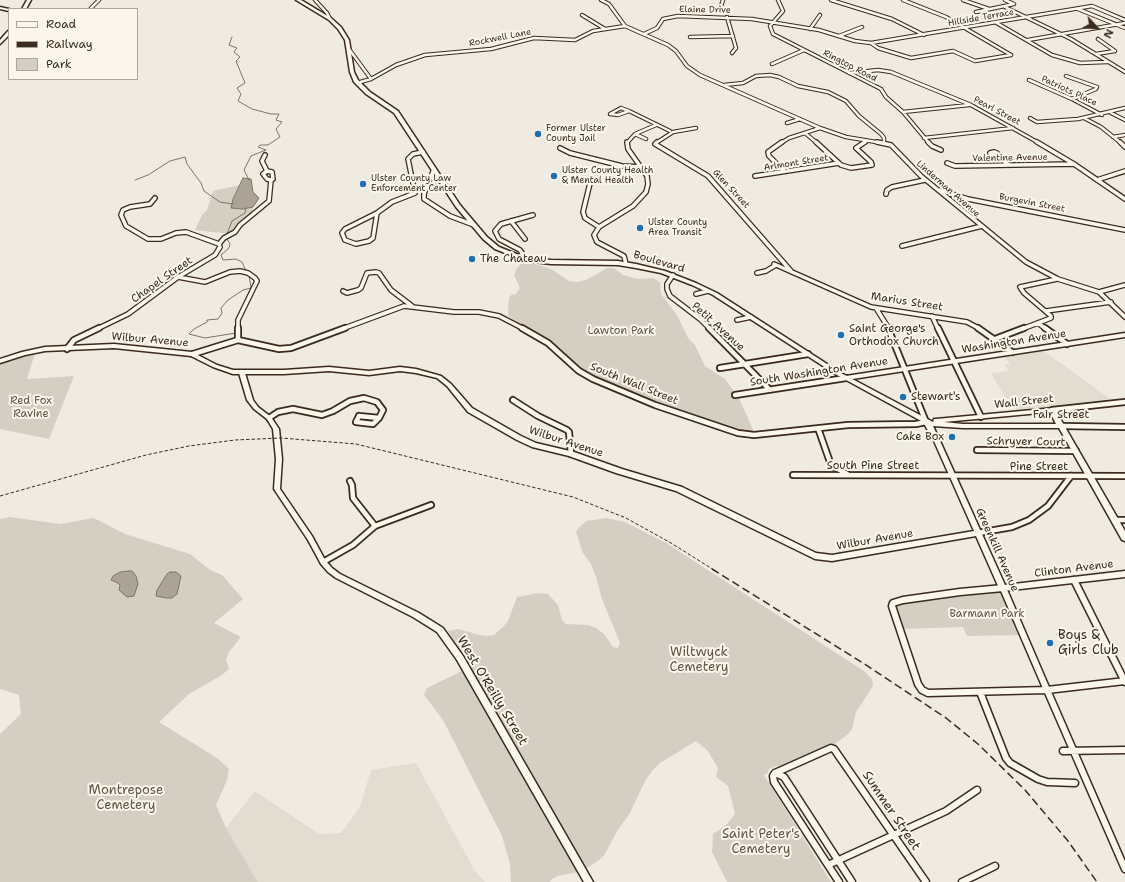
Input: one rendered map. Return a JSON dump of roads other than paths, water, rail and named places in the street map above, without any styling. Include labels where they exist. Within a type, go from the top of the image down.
[{"type":"main road","points":[[298,0],[330,19],[345,35],[349,49],[352,72],[357,83]]},
{"type":"main road","points":[[0,43],[8,33]]},
{"type":"main road","name":"Boulevard","points":[[357,83],[396,112],[454,200],[491,243],[504,252],[521,257],[551,262],[626,264],[673,275],[708,291],[846,378],[926,422]]},
{"type":"main road","name":"Wilbur Avenue","points":[[0,361],[39,350],[122,347],[193,354],[222,369],[242,373],[329,369],[369,372],[400,369],[428,373],[444,381],[470,410],[509,434],[534,445],[572,454],[691,494],[815,556],[832,558],[978,533]]},
{"type":"main road","points":[[1052,410],[1125,538]]},
{"type":"main road","name":"Wall Street","points":[[926,422],[1052,410]]},
{"type":"main road","name":"Fair Street","points":[[926,422],[939,425],[1062,426]]},
{"type":"main road","name":"Greenkill Avenue","points":[[926,422],[931,429],[953,475],[1003,588]]},
{"type":"main road","name":"Clinton Avenue","points":[[1003,588],[1125,574]]},
{"type":"street","points":[[90,8],[99,0]]},
{"type":"street","points":[[315,0],[327,13],[330,19]]},
{"type":"street","points":[[601,0],[609,4],[626,27]]},
{"type":"street","points":[[721,6],[723,0]]},
{"type":"street","points":[[773,23],[783,11],[778,0]]},
{"type":"street","points":[[831,0],[887,17],[925,35]]},
{"type":"street","points":[[871,42],[877,48],[911,58],[950,51],[958,52],[975,61],[1011,54],[941,14],[903,0]]},
{"type":"street","points":[[963,0],[991,9]]},
{"type":"street","points":[[976,12],[1013,5],[1012,2],[1005,0]]},
{"type":"street","name":"Hillside Terrace","points":[[871,42],[925,35],[1094,6],[1125,22]]},
{"type":"street","points":[[1004,7],[1060,34],[1125,72]]},
{"type":"street","points":[[1077,8],[1125,28]]},
{"type":"street","points":[[582,15],[605,29]]},
{"type":"street","points":[[810,28],[820,16]]},
{"type":"street","name":"Elaine Drive","points":[[644,34],[657,28],[661,20],[670,17],[727,17],[752,19],[810,28],[855,41],[871,42]]},
{"type":"street","points":[[727,17],[736,48],[732,53]]},
{"type":"street","points":[[994,22],[1028,40],[1048,53],[1072,62],[1107,62]]},
{"type":"street","points":[[1028,40],[1125,22]]},
{"type":"street","name":"Ringtop Road","points":[[773,23],[770,29],[773,34],[881,89],[886,98],[903,112],[924,138],[932,146],[940,150]]},
{"type":"street","name":"Rockwell Lane","points":[[357,83],[371,79],[396,65],[425,55],[491,49],[534,38],[574,40],[590,31],[626,27]]},
{"type":"street","name":"Linderman Avenue","points":[[626,27],[668,45],[676,51],[689,68],[723,85],[820,128],[846,137],[884,143],[894,148],[926,180],[1026,262],[1058,278],[1099,292],[1125,317]]},
{"type":"street","points":[[839,36],[862,27]]},
{"type":"street","points":[[690,37],[733,36]]},
{"type":"street","points":[[1096,54],[1115,51],[1098,39]]},
{"type":"street","points":[[349,49],[371,79]]},
{"type":"street","points":[[772,64],[804,50]]},
{"type":"street","name":"Pearl Street","points":[[849,73],[878,70],[891,72],[971,105],[1074,164],[1125,198]]},
{"type":"street","points":[[723,85],[743,83],[761,75],[773,75],[798,86],[828,92],[846,101],[859,116],[881,134],[884,138],[884,143]]},
{"type":"street","points":[[1066,76],[1097,87],[1096,89],[1072,99]]},
{"type":"street","name":"Patriots Place","points":[[1029,80],[1072,99],[1102,115]]},
{"type":"street","points":[[903,112],[971,105]]},
{"type":"street","points":[[629,111],[618,115],[610,114],[621,108],[629,111],[656,125],[671,131],[696,128]]},
{"type":"street","points":[[1030,118],[1036,122],[1084,118],[1111,113],[1125,108]]},
{"type":"street","points":[[1111,113],[1125,120]]},
{"type":"street","points":[[1084,118],[1101,127],[1125,148]]},
{"type":"street","points":[[787,123],[800,119]]},
{"type":"street","points":[[626,264],[624,256],[597,242],[594,233],[599,227],[633,206],[642,198],[648,184],[647,176],[627,146],[629,140],[634,134],[656,125]]},
{"type":"street","points":[[784,171],[767,153],[789,138],[820,128]]},
{"type":"street","points":[[924,138],[1013,128]]},
{"type":"street","name":"Glen Street","points":[[671,131],[655,144],[708,176],[742,213],[789,269],[798,275]]},
{"type":"street","points":[[805,133],[839,163],[851,168],[872,164],[856,148],[867,141]]},
{"type":"street","points":[[634,134],[646,139]]},
{"type":"street","points":[[1113,137],[1125,134]]},
{"type":"street","points":[[560,148],[570,153],[622,166],[642,167]]},
{"type":"street","points":[[377,213],[373,238],[369,241],[356,244],[348,242],[343,236],[345,229],[377,213],[392,202],[410,197],[415,193],[408,159],[413,154],[423,152]]},
{"type":"street","points":[[265,155],[262,161],[267,171],[272,172],[273,179],[267,179],[263,174],[267,171]]},
{"type":"street","points":[[997,155],[1009,165]]},
{"type":"street","name":"Arlmont Street","points":[[755,176],[839,163]]},
{"type":"street","name":"Valentine Avenue","points":[[947,163],[955,166],[1074,164]]},
{"type":"street","points":[[434,169],[424,194],[424,199],[450,216],[474,225]]},
{"type":"street","points":[[1097,180],[1125,171]]},
{"type":"street","points":[[591,179],[583,212],[585,218],[599,227]]},
{"type":"street","name":"Chapel Street","points":[[67,349],[69,344],[78,338],[138,308],[178,277],[215,255],[219,249],[219,244],[224,238],[235,232],[240,225],[267,203],[270,197],[271,180]]},
{"type":"street","points":[[886,194],[887,190],[892,187],[926,180]]},
{"type":"street","name":"Burgevin Street","points":[[937,189],[968,199],[1125,230]]},
{"type":"street","points":[[155,198],[150,204],[130,207],[121,211],[123,222],[126,226],[148,239],[161,239],[176,233],[186,232],[219,244]]},
{"type":"street","points":[[521,257],[522,253],[520,250],[506,243],[495,234],[495,229],[498,226],[511,221],[533,216]]},
{"type":"street","points":[[511,221],[525,239]]},
{"type":"street","points":[[902,246],[982,226]]},
{"type":"street","points":[[757,273],[766,271],[782,260]]},
{"type":"street","name":"Marius Street","points":[[775,264],[863,304],[876,308],[967,322],[995,339],[1012,352]]},
{"type":"street","points":[[178,277],[205,282],[230,272],[240,271],[248,273],[255,278],[257,281],[238,320],[238,340]]},
{"type":"street","points":[[342,291],[346,293],[358,290],[361,288],[367,273],[376,272],[391,290],[412,306]]},
{"type":"street","name":"Petit Avenue","points":[[673,275],[667,284],[667,290],[670,296],[700,319],[769,389]]},
{"type":"street","points":[[995,339],[1051,318],[1046,311],[1024,293],[1020,287],[1023,285],[1058,278]]},
{"type":"street","points":[[1099,292],[1125,285]]},
{"type":"street","points":[[696,294],[708,291]]},
{"type":"street","points":[[1046,311],[1111,302]]},
{"type":"street","name":"South Wall Street","points":[[193,354],[238,340],[279,349],[291,348],[385,314],[400,307],[412,306],[454,312],[486,312],[499,316],[548,343],[587,376],[655,405],[726,430],[754,435],[848,425],[916,424],[926,422]]},
{"type":"street","name":"Greenkill Avenue","points":[[876,308],[892,334],[926,422]]},
{"type":"street","points":[[932,316],[981,417]]},
{"type":"street","points":[[737,320],[751,317]]},
{"type":"street","points":[[1038,323],[1067,344]]},
{"type":"street","name":"Washington Avenue","points":[[905,369],[1125,335]]},
{"type":"street","points":[[720,368],[808,354]]},
{"type":"street","name":"South Washington Avenue","points":[[735,394],[905,369]]},
{"type":"street","name":"West O'Reilly Street","points":[[242,373],[250,400],[256,408],[269,418],[276,429],[279,459],[277,489],[310,538],[324,562],[330,570],[338,576],[416,615],[440,630],[460,658],[589,882]]},
{"type":"street","points":[[269,418],[278,412],[293,409],[322,415],[333,411],[350,401],[364,398],[370,399],[381,406],[383,410],[379,418]]},
{"type":"street","points":[[513,400],[538,416],[567,430],[569,432],[572,454]]},
{"type":"street","name":"Wall Street","points":[[1052,410],[1125,402]]},
{"type":"street","name":"Fair Street","points":[[1062,426],[1125,427]]},
{"type":"street","points":[[818,428],[831,465],[851,475]]},
{"type":"street","name":"Schryver Court","points":[[977,450],[1076,451]]},
{"type":"street","name":"South Pine Street","points":[[793,475],[953,475]]},
{"type":"street","name":"Pine Street","points":[[953,475],[1125,476]]},
{"type":"street","points":[[978,533],[1012,527],[1030,520],[1048,506],[1071,476]]},
{"type":"street","points":[[350,481],[352,485],[353,498],[375,526]]},
{"type":"street","points":[[324,562],[353,545],[375,526],[431,505]]},
{"type":"street","points":[[1115,520],[1125,520]]},
{"type":"street","points":[[1003,588],[960,592],[903,600],[893,603],[892,606],[914,673],[922,690],[928,693],[1047,690],[1125,681],[1074,580]]},
{"type":"street","name":"Greenkill Avenue","points":[[1003,588],[1125,869]]},
{"type":"street","points":[[980,692],[1006,758],[1010,763],[1038,779],[1047,782],[1075,783]]},
{"type":"street","name":"Summer Street","points":[[775,773],[831,748],[834,749],[926,882]]},
{"type":"street","points":[[1062,751],[1125,750]]},
{"type":"street","points":[[839,882],[774,782],[773,776],[775,773],[784,777],[852,882]]},
{"type":"street","points":[[828,866],[893,834],[946,811],[977,790]]},
{"type":"street","points":[[962,882],[995,866]]},
{"type":"waterway","points":[[232,37],[229,45],[237,48],[234,52],[240,57],[236,61],[245,83],[237,88],[241,94],[238,101],[252,109],[271,114],[279,114],[276,120],[282,122],[276,129],[280,137],[268,145],[260,145],[258,147],[266,150],[251,156],[244,170],[249,180]]},
{"type":"waterway","points":[[135,180],[148,175],[170,161],[185,157],[187,164],[201,183],[204,191],[220,202],[233,204]]},
{"type":"waterway","points":[[227,234],[232,221],[245,213],[246,208]]},
{"type":"waterway","points":[[227,239],[230,244],[229,248],[221,255],[223,260],[236,259],[242,262],[246,271]]},
{"type":"waterway","points":[[236,333],[205,338],[189,334],[194,329],[207,322],[207,320],[218,319],[222,313],[221,308],[228,300],[243,290],[251,288],[249,275]]},
{"type":"railway","points":[[0,496],[146,455],[189,446],[235,440],[281,438],[356,444],[573,497],[626,518],[671,543],[714,570]]},
{"type":"railway","points":[[712,569],[863,663],[946,718],[978,744],[1025,790],[1068,841],[1097,882]]},
{"type":"place","name":"Former Ulster County Jail","points":[[538,134]]},
{"type":"place","name":"Ulster County Health & Mental Health","points":[[554,176]]},
{"type":"place","name":"Ulster County Law Enforcement Center","points":[[363,184]]},
{"type":"place","name":"Ulster County Area Transit","points":[[640,228]]},
{"type":"place","name":"The Chateau","points":[[472,259]]},
{"type":"place","name":"Saint George's Orthodox Church","points":[[841,335]]},
{"type":"place","name":"Stewart's","points":[[903,397]]},
{"type":"place","name":"Cake Box","points":[[952,437]]},
{"type":"place","name":"Boys & Girls Club","points":[[1050,643]]},
{"type":"park label","name":"Lawton Park","points":[[621,331]]},
{"type":"park label","name":"Red Fox Ravine","points":[[31,407]]},
{"type":"park label","name":"Barmann Park","points":[[987,614]]},
{"type":"park label","name":"Wiltwyck Cemetery","points":[[699,660]]},
{"type":"park label","name":"Montrepose Cemetery","points":[[126,798]]},
{"type":"park label","name":"Saint Peter's Cemetery","points":[[761,842]]}]
